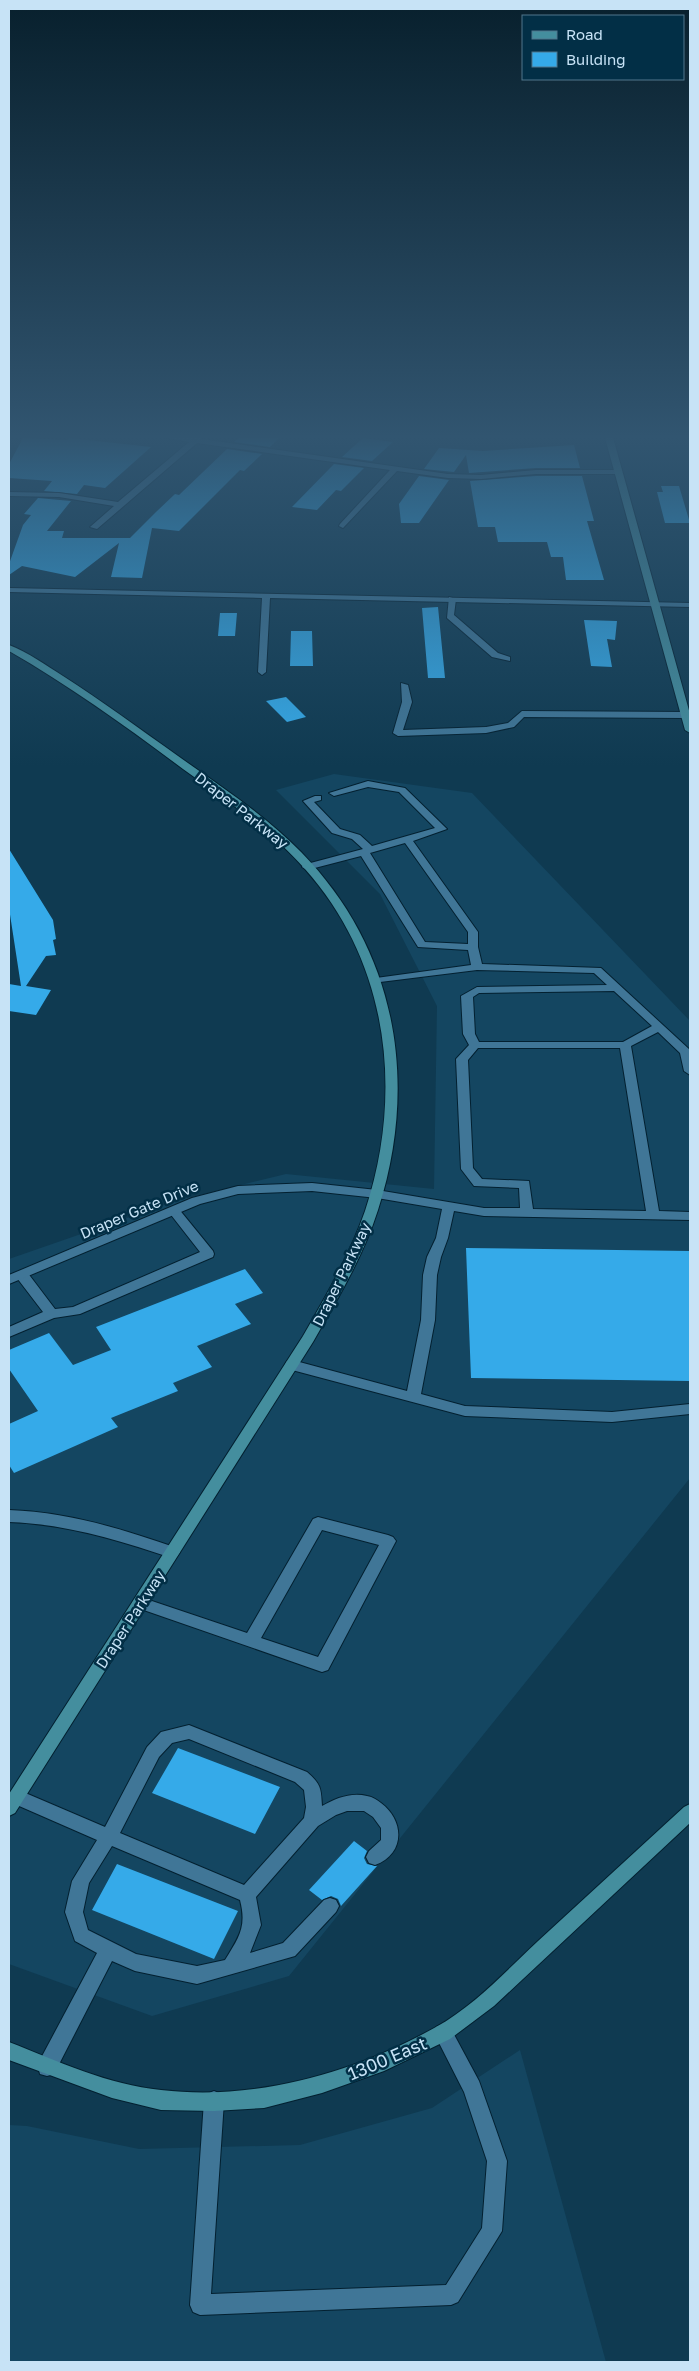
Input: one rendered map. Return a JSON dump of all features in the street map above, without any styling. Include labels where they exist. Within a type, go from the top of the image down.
[{"type":"main road","points":[[638,545],[690,730]]},
{"type":"main road","name":"Draper Parkway","points":[[9,648],[50,671],[248,812],[296,854],[353,927],[376,981],[387,1029],[390,1074],[386,1154],[377,1194],[356,1249],[308,1340],[292,1366],[12,1803]]},
{"type":"main road","name":"1300 East","points":[[9,2051],[47,2067],[112,2089],[161,2100],[214,2101],[264,2098],[322,2084],[378,2064],[443,2033],[488,2000],[690,1812]]},
{"type":"street","points":[[9,590],[690,605]]},
{"type":"street","points":[[262,672],[266,595]]},
{"type":"street","points":[[452,599],[450,616],[495,654],[507,659]]},
{"type":"street","points":[[404,685],[407,702],[398,733],[486,730],[511,725],[522,714],[685,715]]},
{"type":"street","points":[[307,867],[442,829],[402,790],[368,784],[334,794]]},
{"type":"street","points":[[318,798],[308,801],[336,831],[356,836],[367,851],[422,946],[473,947]]},
{"type":"street","points":[[406,840],[473,932],[473,947],[477,967]]},
{"type":"street","points":[[376,981],[477,967],[597,970],[686,1052],[690,1071]]},
{"type":"street","points":[[475,1045],[469,1034],[467,996],[477,990],[617,988]]},
{"type":"street","points":[[527,1213],[526,1184],[478,1182],[467,1169],[462,1059],[475,1045],[625,1045],[659,1027]]},
{"type":"street","points":[[625,1045],[653,1215]]},
{"type":"street","name":"Draper Gate Drive","points":[[9,1280],[196,1201],[238,1190],[312,1187],[377,1194],[484,1212],[690,1216]]},
{"type":"street","points":[[413,1398],[428,1320],[430,1275],[442,1238],[449,1206]]},
{"type":"street","points":[[9,1332],[52,1314],[75,1311],[208,1254],[174,1211]]},
{"type":"street","points":[[22,1275],[52,1314]]},
{"type":"street","points":[[292,1366],[465,1410],[612,1417],[690,1409]]},
{"type":"street","points":[[9,1516],[40,1516],[85,1524],[172,1552]]},
{"type":"street","points":[[140,1603],[251,1641],[322,1665],[388,1541],[318,1523],[251,1641]]},
{"type":"street","points":[[312,1821],[314,1807],[312,1787],[301,1777],[189,1732],[167,1738],[153,1752],[109,1836],[81,1881],[74,1912],[81,1935],[108,1950],[136,1962],[197,1975],[289,1950],[330,1906]]},
{"type":"street","points":[[12,1803],[109,1836],[246,1895],[254,1914],[253,1929],[231,1967]]},
{"type":"street","points":[[246,1895],[312,1821],[346,1804],[367,1803],[379,1812],[390,1826],[389,1843],[375,1857]]},
{"type":"street","points":[[47,2067],[108,1950]]},
{"type":"street","points":[[214,2101],[200,2305],[451,2295],[492,2231],[496,2161],[472,2088],[443,2033]]},
{"type":"shaded area","points":[[334,774],[472,793],[690,1021],[690,1478],[289,1976],[152,2016],[9,1964],[9,1259],[179,1200],[286,1174],[434,1189],[437,1006],[380,894],[276,790]]},
{"type":"shaded area","points":[[520,2050],[606,2362],[9,2362],[9,2125],[27,2126],[139,2149],[300,2145],[432,2108]]},
{"type":"building","points":[[16,545],[117,545],[75,577],[22,566],[9,575],[9,564]]},
{"type":"building","points":[[119,545],[149,545],[142,578],[111,577]]},
{"type":"building","points":[[548,545],[594,545],[604,580],[566,580],[563,557],[551,557]]},
{"type":"building","points":[[438,607],[445,678],[428,678],[422,608]]},
{"type":"building","points":[[220,613],[237,613],[235,636],[218,636]]},
{"type":"building","points":[[584,620],[617,621],[615,640],[607,639],[612,667],[591,666]]},
{"type":"building","points":[[291,631],[312,631],[313,666],[290,666]]},
{"type":"building","points":[[286,697],[306,717],[287,722],[266,701]]},
{"type":"building","points":[[9,849],[53,920],[56,939],[53,940],[56,955],[46,956],[26,986],[51,990],[36,1015],[9,1011],[9,984],[21,986],[9,908]]},
{"type":"building","points":[[466,1248],[690,1251],[690,1381],[471,1378]]},
{"type":"building","points":[[245,1269],[263,1293],[235,1304],[251,1324],[197,1346],[212,1367],[173,1383],[178,1391],[111,1418],[118,1427],[14,1473],[9,1465],[9,1424],[38,1411],[9,1369],[9,1350],[49,1333],[73,1365],[111,1350],[96,1327]]},
{"type":"building","points":[[178,1748],[280,1787],[255,1834],[152,1793]]},
{"type":"building","points":[[354,1841],[367,1851],[364,1858],[367,1864],[377,1866],[341,1906],[338,1899],[331,1896],[322,1900],[309,1890]]},
{"type":"building","points":[[117,1864],[238,1911],[214,1959],[92,1910]]}]
